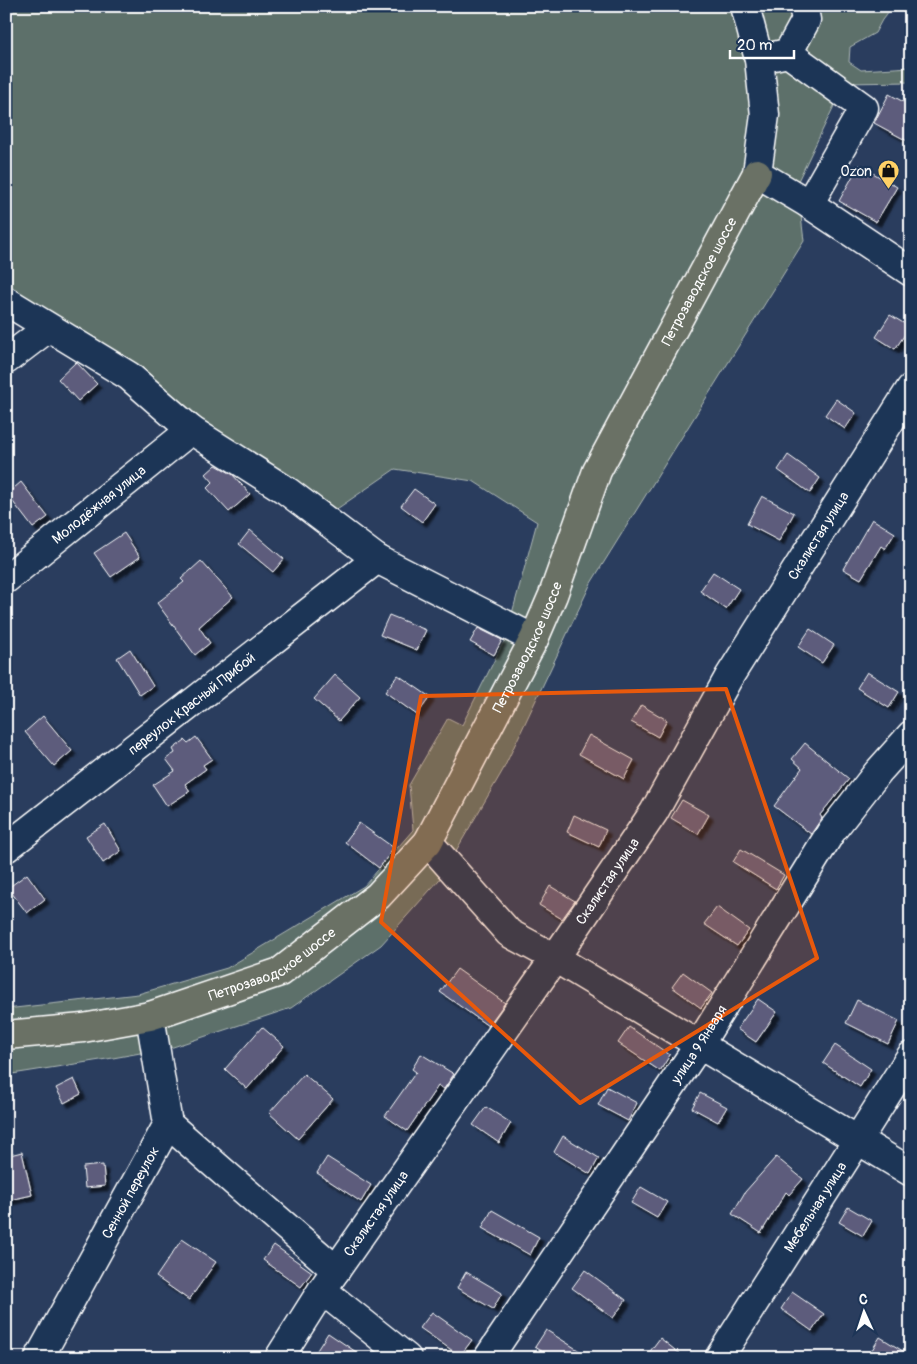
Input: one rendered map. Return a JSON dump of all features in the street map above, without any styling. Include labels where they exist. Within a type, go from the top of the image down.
[{"type":"main road","name":"Петрозаводское шоссе","points":[[6,1035],[84,1028],[150,1016],[280,972],[378,896],[428,842],[534,639],[553,595],[597,471],[757,173]]},
{"type":"street","name":"Петрозаводское шоссе","points":[[745,6],[759,59],[765,115],[757,173]]},
{"type":"street","points":[[788,54],[806,20],[803,6]]},
{"type":"street","points":[[759,59],[788,54],[864,108],[809,204]]},
{"type":"street","points":[[757,173],[809,204],[911,272]]},
{"type":"street","points":[[6,300],[48,328],[129,376],[191,430],[287,491],[377,559],[534,639]]},
{"type":"street","points":[[6,360],[48,328]]},
{"type":"street","name":"Скалистая улица","points":[[278,1358],[329,1280],[555,958],[654,812],[730,677],[911,388]]},
{"type":"street","name":"Молодёжная улица","points":[[6,580],[191,430]]},
{"type":"street","name":"переулок Красный Прибой","points":[[6,848],[377,559]]},
{"type":"street","name":"улица 9 Января","points":[[488,1358],[699,1045],[831,832],[878,772],[911,735]]},
{"type":"street","points":[[428,842],[510,933],[555,958],[911,1172]]},
{"type":"street","points":[[150,1016],[168,1124],[407,1358]]},
{"type":"street","name":"Мебельная улица","points":[[719,1358],[911,1056]]},
{"type":"street","name":"Сенной переулок","points":[[38,1358],[168,1124]]},
{"type":"highlighted area","points":[[726,689],[817,958],[580,1103],[381,922],[421,696]]},
{"type":"green space","points":[[6,6],[893,6],[875,33],[850,47],[849,62],[861,70],[911,67],[911,82],[845,83],[797,183],[804,241],[591,583],[503,770],[439,880],[381,945],[291,1008],[173,1047],[6,1075],[6,1009],[138,994],[227,968],[364,886],[413,830],[409,785],[448,718],[462,725],[505,639],[537,522],[473,481],[395,469],[315,524],[77,353],[6,314]]},
{"type":"building","points":[[889,94],[911,106],[911,143],[874,123]]},
{"type":"building","points":[[859,165],[897,187],[876,222],[839,201]]},
{"type":"building","points":[[890,315],[910,327],[895,349],[876,337]]},
{"type":"building","points":[[76,362],[97,384],[78,401],[58,379]]},
{"type":"building","points":[[836,399],[856,413],[845,429],[825,415]]},
{"type":"building","points":[[788,455],[820,478],[810,493],[778,470]]},
{"type":"building","points":[[216,465],[232,474],[250,494],[229,512],[207,488],[213,482],[206,474]]},
{"type":"building","points":[[21,482],[48,517],[33,528],[7,494]]},
{"type":"building","points":[[414,489],[435,504],[422,522],[401,506]]},
{"type":"building","points":[[762,496],[794,513],[779,541],[747,524]]},
{"type":"building","points":[[872,519],[895,533],[885,549],[881,546],[861,579],[843,569]]},
{"type":"building","points":[[250,530],[284,559],[273,572],[239,544]]},
{"type":"building","points":[[124,533],[140,557],[111,577],[94,553]]},
{"type":"building","points":[[201,561],[233,597],[199,627],[210,643],[195,655],[157,603],[184,582],[181,579]]},
{"type":"building","points":[[713,572],[739,589],[726,609],[700,591]]},
{"type":"building","points":[[389,615],[426,630],[417,650],[380,635]]},
{"type":"building","points":[[478,628],[502,640],[494,655],[470,642]]},
{"type":"building","points":[[810,629],[834,645],[822,663],[798,647]]},
{"type":"building","points":[[130,649],[153,686],[140,695],[117,658]]},
{"type":"building","points":[[867,672],[899,692],[889,708],[857,688]]},
{"type":"building","points":[[335,675],[360,697],[339,721],[314,699]]},
{"type":"building","points":[[398,675],[430,697],[417,715],[385,692]]},
{"type":"building","points":[[641,705],[667,720],[658,737],[631,722]]},
{"type":"building","points":[[43,716],[72,751],[54,766],[25,732]]},
{"type":"building","points":[[589,735],[634,760],[624,779],[579,754]]},
{"type":"building","points":[[196,737],[212,759],[203,765],[206,769],[185,784],[190,791],[167,806],[153,785],[175,771],[166,759],[175,753],[173,749],[185,740],[188,743]]},
{"type":"building","points":[[805,743],[849,779],[820,815],[822,818],[811,834],[774,806],[802,768],[792,759]]},
{"type":"building","points":[[682,800],[709,815],[698,834],[671,818]]},
{"type":"building","points":[[574,815],[606,830],[599,847],[567,832]]},
{"type":"building","points":[[359,823],[394,848],[379,868],[345,842]]},
{"type":"building","points":[[105,824],[121,851],[103,863],[86,836]]},
{"type":"building","points":[[741,849],[784,875],[776,889],[733,862]]},
{"type":"building","points":[[27,874],[45,899],[27,913],[8,888]]},
{"type":"building","points":[[550,886],[575,901],[562,919],[539,905]]},
{"type":"building","points":[[717,907],[749,930],[737,946],[704,924]]},
{"type":"building","points":[[457,969],[505,1003],[488,1026],[440,992]]},
{"type":"building","points":[[683,972],[712,993],[701,1008],[672,987]]},
{"type":"building","points":[[758,999],[777,1012],[756,1042],[737,1029]]},
{"type":"building","points":[[857,1000],[899,1021],[888,1044],[846,1023]]},
{"type":"building","points":[[262,1027],[284,1046],[247,1089],[225,1069]]},
{"type":"building","points":[[629,1027],[670,1055],[660,1071],[618,1043]]},
{"type":"building","points":[[835,1045],[871,1069],[860,1087],[823,1063]]},
{"type":"building","points":[[421,1054],[454,1074],[444,1089],[438,1086],[407,1131],[385,1116],[416,1072],[412,1069]]},
{"type":"building","points":[[304,1074],[333,1099],[298,1139],[269,1113]]},
{"type":"building","points":[[74,1079],[81,1094],[64,1103],[56,1088]]},
{"type":"building","points":[[607,1087],[637,1103],[628,1121],[598,1105]]},
{"type":"building","points":[[700,1093],[727,1107],[718,1122],[692,1108]]},
{"type":"building","points":[[486,1107],[511,1123],[499,1143],[473,1125]]},
{"type":"building","points":[[563,1136],[599,1158],[590,1174],[554,1152]]},
{"type":"building","points":[[22,1152],[32,1195],[6,1201],[6,1156]]},
{"type":"building","points":[[327,1157],[371,1185],[361,1202],[317,1173]]},
{"type":"building","points":[[776,1157],[803,1179],[789,1195],[786,1192],[761,1233],[732,1214],[745,1192]]},
{"type":"building","points":[[103,1165],[105,1186],[85,1188],[83,1167]]},
{"type":"building","points":[[641,1187],[667,1202],[657,1218],[631,1203]]},
{"type":"building","points":[[848,1207],[872,1221],[863,1236],[839,1222]]},
{"type":"building","points":[[492,1210],[539,1237],[530,1255],[482,1228]]},
{"type":"building","points":[[182,1239],[216,1262],[189,1300],[156,1277]]},
{"type":"building","points":[[274,1245],[312,1272],[301,1287],[263,1260]]},
{"type":"building","points":[[585,1270],[626,1300],[613,1318],[572,1288]]},
{"type":"building","points":[[466,1272],[502,1293],[493,1309],[457,1288]]},
{"type":"building","points":[[792,1292],[824,1314],[812,1331],[781,1309]]},
{"type":"building","points":[[432,1312],[472,1340],[460,1356],[420,1328]]},
{"type":"building","points":[[546,1330],[591,1358],[553,1358],[535,1347]]},
{"type":"building","points":[[328,1333],[365,1358],[312,1358]]},
{"type":"building","points":[[880,1337],[911,1356],[911,1358],[867,1358]]},
{"type":"building","points":[[660,1338],[685,1358],[645,1358]]},
{"type":"place","name":"Ozon","points":[[888,190]]}]
